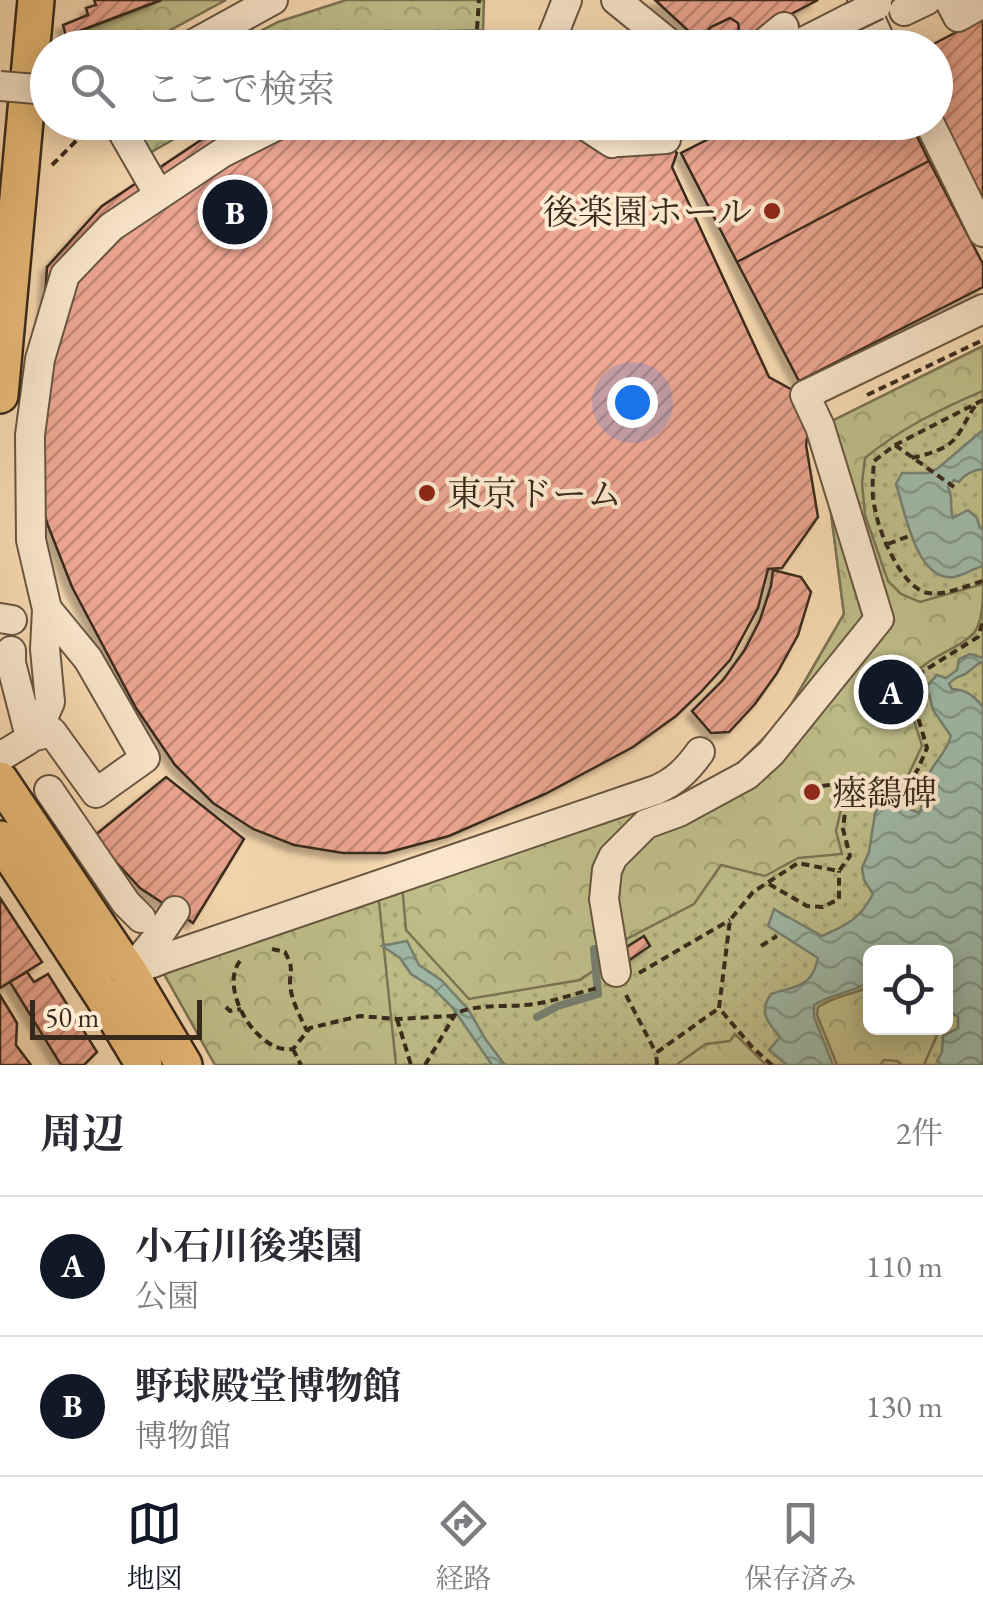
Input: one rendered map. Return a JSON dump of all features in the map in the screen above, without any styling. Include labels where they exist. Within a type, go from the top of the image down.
[{"type":"main road","points":[[33,30],[36,0]]},
{"type":"main road","points":[[0,395],[30,66]]},
{"type":"main road","points":[[0,780],[130,972],[184,1065]]},
{"type":"main road","points":[[0,839],[144,1065]]},
{"type":"street","points":[[232,30],[273,0]]},
{"type":"street","points":[[555,30],[567,0]]},
{"type":"street","points":[[616,0],[653,30]]},
{"type":"street","points":[[949,0],[958,17],[983,4]]},
{"type":"street","points":[[810,30],[884,7]]},
{"type":"street","points":[[0,86],[30,88]]},
{"type":"street","points":[[127,140],[159,195]]},
{"type":"street","points":[[46,609],[88,659],[145,758],[96,793],[52,732],[35,736],[50,702],[46,609],[31,540],[30,434],[40,360],[65,275],[111,227],[244,140]]},
{"type":"street","points":[[938,140],[983,232]]},
{"type":"street","points":[[617,976],[604,900],[613,857],[646,824],[679,812],[748,776],[879,620],[820,427],[805,395],[983,309]]},
{"type":"street","points":[[0,757],[28,740],[30,733],[11,663],[8,633],[45,649]]},
{"type":"street","points":[[130,972],[656,790],[674,782],[700,752]]},
{"type":"street","points":[[49,790],[126,903],[150,913],[157,938],[130,972]]},
{"type":"path","points":[[477,30],[478,0]]},
{"type":"path","points":[[57,162],[78,140]]},
{"type":"path","points":[[980,401],[895,445],[874,461],[875,511],[898,572],[923,593],[938,594],[983,581]]},
{"type":"path","points":[[912,458],[937,452],[956,437],[980,401]]},
{"type":"path","points":[[895,445],[954,487]]},
{"type":"path","points":[[888,544],[909,536]]},
{"type":"path","points":[[847,794],[869,787],[906,788],[927,748],[913,700],[915,686],[922,672],[978,637],[983,622]]},
{"type":"path","points":[[978,637],[983,642]]},
{"type":"path","points":[[822,786],[836,784],[847,794]]},
{"type":"path","points":[[769,884],[807,906],[823,907],[839,899],[839,871],[850,856],[843,829],[847,794]]},
{"type":"path","points":[[658,1065],[656,1053],[617,976],[644,971],[730,920],[753,892],[798,863],[839,871]]},
{"type":"path","points":[[656,1053],[719,1008],[730,920]]},
{"type":"path","points":[[762,946],[777,936]]},
{"type":"path","points":[[269,949],[286,952],[292,967],[290,985],[307,1031]]},
{"type":"path","points":[[248,954],[236,964],[232,980],[245,1020],[265,1042],[284,1051],[293,1049],[307,1031],[360,1016],[397,1019],[454,1014],[471,1007],[534,1004],[593,989]]},
{"type":"path","points":[[226,1007],[230,1011],[241,1009]]},
{"type":"path","points":[[719,1008],[772,1065]]},
{"type":"path","points":[[425,1065],[454,1014]]},
{"type":"path","points":[[397,1019],[411,1065]]},
{"type":"path","points":[[293,1049],[301,1065]]},
{"type":"green space","points":[[163,0],[226,0],[170,30],[84,30]]},
{"type":"green space","points":[[346,0],[484,0],[483,30],[263,30]]},
{"type":"green space","points":[[141,140],[172,140],[148,154]]},
{"type":"green space","points":[[983,346],[983,1065],[215,1065],[292,919],[670,800],[738,764],[783,719],[844,614],[820,427]]},
{"type":"green space","points":[[983,346],[983,391],[922,420],[865,458],[865,515],[888,581],[901,594],[920,602],[983,584],[976,630],[924,665],[910,685],[910,706],[922,746],[905,782],[865,782],[846,789],[836,831],[842,854],[798,858],[765,876],[721,865],[694,904],[617,944],[603,964],[580,980],[469,999],[406,930],[402,885],[670,800],[738,764],[783,719],[844,614],[820,427]]},
{"type":"green space","points":[[378,892],[396,1065],[215,1065],[159,965]]},
{"type":"green space","points":[[863,989],[863,1035],[937,1035],[924,1065],[884,1060],[880,1065],[837,1065],[817,1015],[818,1007]]},
{"type":"green space","points":[[735,1034],[766,1065],[676,1065],[706,1044],[730,1041]]},
{"type":"water","points":[[983,430],[983,469],[969,473],[959,482],[954,480],[948,487],[953,518],[968,510],[983,529],[983,566],[954,577],[941,576],[921,557],[896,484],[902,473],[937,469]]},
{"type":"water","points":[[970,654],[983,658],[983,662],[949,684],[952,689],[970,694],[983,707],[983,1065],[940,1065],[937,1061],[943,1036],[953,1035],[958,1028],[958,1017],[953,1014],[953,945],[863,945],[863,985],[814,1005],[814,1017],[833,1065],[787,1065],[769,1050],[780,1037],[768,1022],[765,1006],[771,994],[807,981],[818,958],[768,926],[774,909],[822,936],[863,910],[873,894],[862,868],[869,852],[875,814],[881,803],[899,804],[919,813],[926,780],[951,736],[933,710],[927,686],[937,675],[946,678],[957,670],[959,659]]},
{"type":"water","points":[[407,941],[419,965],[441,980],[468,1009],[505,1065],[492,1065],[452,1007],[382,946]]},
{"type":"building","points":[[94,0],[161,0],[82,30],[64,30],[63,25],[88,15],[86,8],[96,5]]},
{"type":"building","points":[[655,0],[818,0],[760,30],[688,30]]},
{"type":"building","points":[[730,18],[738,23],[739,29],[708,30]]},
{"type":"building","points":[[983,18],[983,203],[950,140],[953,34]]},
{"type":"building","name":"東京ドーム","points":[[201,140],[666,140],[677,153],[672,167],[769,377],[796,392],[812,409],[806,445],[818,517],[782,568],[768,569],[758,608],[730,660],[676,716],[633,747],[545,794],[449,836],[386,853],[343,853],[294,845],[253,829],[213,803],[175,765],[136,708],[72,587],[47,523],[34,469],[47,267],[102,206]]},
{"type":"building","name":"後楽園ホール","points":[[707,140],[919,140],[929,161],[737,262],[681,153]]},
{"type":"building","points":[[929,161],[983,264],[983,287],[799,381],[737,262]]},
{"type":"building","points":[[773,570],[801,577],[811,592],[798,635],[755,704],[729,732],[711,733],[692,711],[723,680],[744,651],[760,620]]},
{"type":"building","points":[[166,777],[244,839],[193,923],[140,888],[93,837]]},
{"type":"building","points":[[0,898],[42,962],[0,988]]},
{"type":"building","points":[[644,936],[650,946],[628,961],[622,950]]},
{"type":"building","points":[[27,972],[34,982],[48,974],[97,1052],[84,1065],[61,1065],[10,982]]},
{"type":"building","points":[[0,995],[17,1023],[16,1045],[31,1065],[0,1065]]},
{"type":"waterway","points":[[537,1017],[598,994],[594,949]]},
{"type":"place","name":"後楽園ホール","points":[[772,211]]},
{"type":"place","name":"野球殿堂博物館","points":[[235,212]]},
{"type":"place","name":"東京ドーム","points":[[427,493]]},
{"type":"place","name":"小石川後楽園","points":[[891,692]]},
{"type":"place","name":"瘞鷂碑","points":[[812,792]]}]
